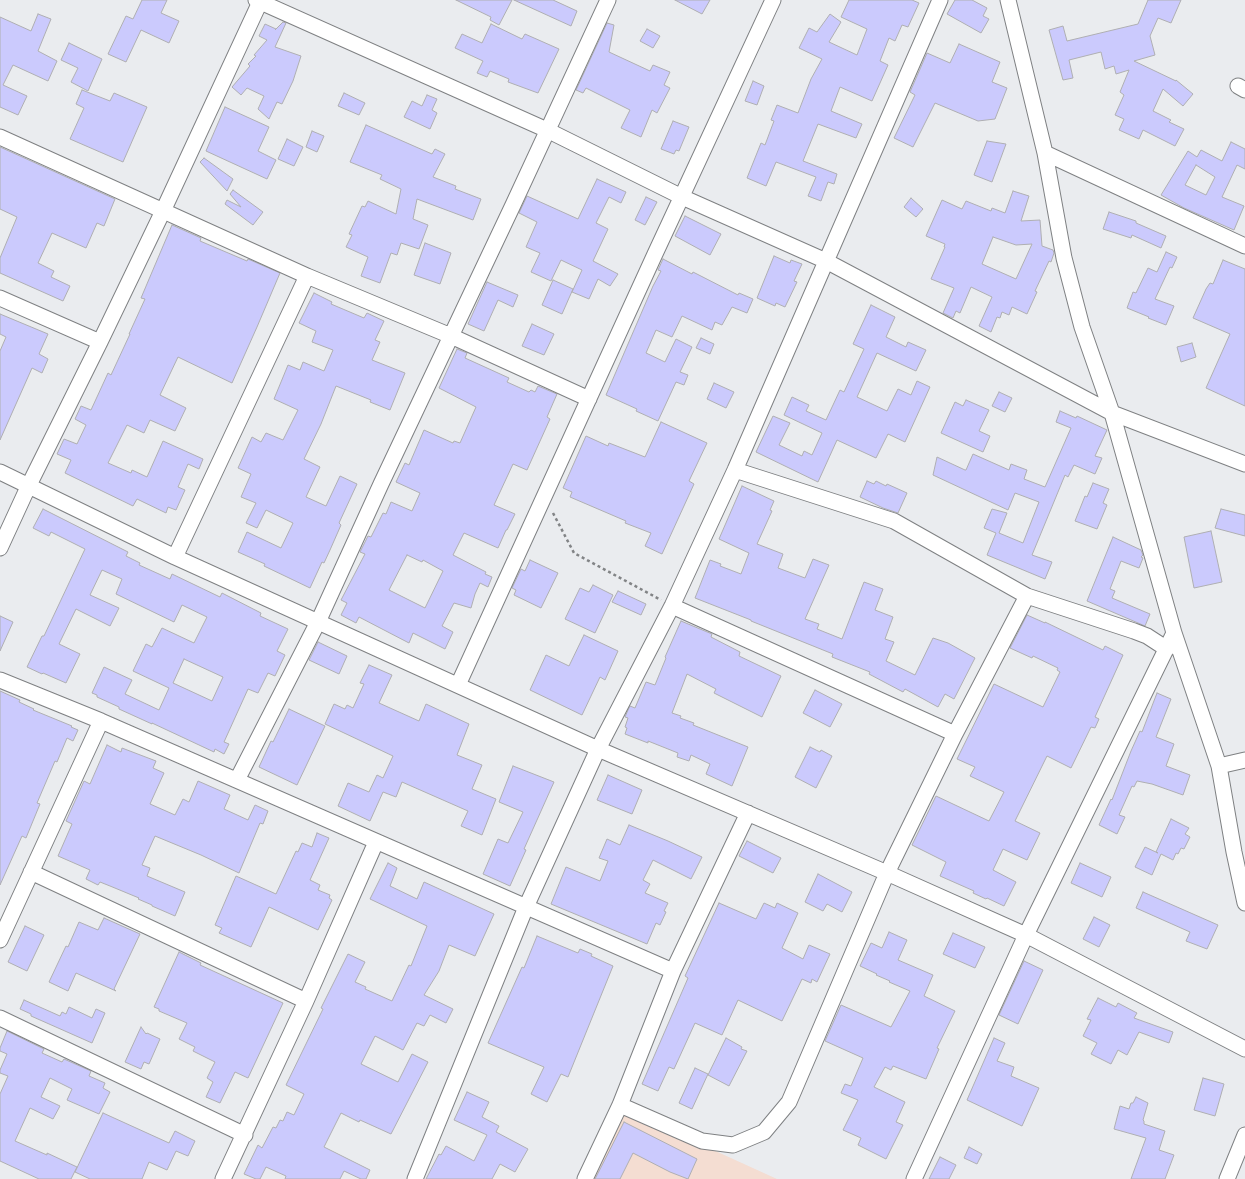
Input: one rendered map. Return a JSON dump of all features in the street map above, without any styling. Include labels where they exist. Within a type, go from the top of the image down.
[{"type":"street","points":[[236,780],[318,622],[384,477],[608,0]]},
{"type":"street","points":[[458,685],[773,0]]},
{"type":"street","points":[[415,1179],[526,907],[598,749],[672,606],[735,470],[940,0]]},
{"type":"street","points":[[1008,0],[1045,153],[1064,258],[1082,327],[1112,413],[1174,633],[1219,766],[1234,852],[1245,903]]},
{"type":"street","points":[[0,548],[29,485],[163,211],[258,1],[547,130],[682,197],[826,261],[1112,413],[1245,464]]},
{"type":"street","points":[[0,137],[307,276],[451,336],[589,399]]},
{"type":"street","points":[[1045,153],[1245,246]]},
{"type":"street","points":[[175,557],[307,276]]},
{"type":"street","points":[[0,298],[100,342]]},
{"type":"street","points":[[735,470],[894,521],[1027,596],[1134,631],[1147,636],[1167,649]]},
{"type":"street","points":[[0,472],[175,557],[598,749],[887,873],[1026,935],[1245,1049]]},
{"type":"street","points":[[620,1105],[702,1141],[734,1145],[764,1132],[789,1102],[887,873],[955,734],[1027,596]]},
{"type":"street","points":[[672,606],[955,734]]},
{"type":"street","points":[[914,1179],[1026,935],[1174,633]]},
{"type":"street","points":[[0,680],[101,721],[674,971]]},
{"type":"street","points":[[0,940],[101,721]]},
{"type":"street","points":[[1219,766],[1245,760]]},
{"type":"street","points":[[585,1179],[620,1105],[674,971],[748,813]]},
{"type":"street","points":[[223,1179],[245,1135],[306,1001],[376,842]]},
{"type":"street","points":[[32,872],[306,1001]]},
{"type":"street","points":[[0,1018],[245,1135]]},
{"type":"street","points":[[1227,1179],[1245,1135]]},
{"type":"path","points":[[544,496],[574,553],[672,606]]},
{"type":"shaded area","points":[[621,1108],[777,1179],[588,1179]]},
{"type":"building","points":[[142,0],[167,0],[161,13],[179,21],[169,43],[141,30],[126,62],[108,54],[126,16],[133,19]]},
{"type":"building","points":[[456,0],[512,0],[499,25],[490,20],[491,17]]},
{"type":"building","points":[[514,0],[553,0],[577,11],[571,26]]},
{"type":"building","points":[[675,0],[710,0],[702,14]]},
{"type":"building","points":[[849,0],[912,0],[919,3],[908,27],[902,25],[895,41],[889,38],[880,61],[888,65],[872,101],[840,87],[831,111],[862,124],[856,138],[818,124],[803,161],[837,174],[834,184],[828,182],[821,201],[808,196],[816,177],[776,162],[766,186],[747,178],[761,143],[765,145],[774,121],[771,120],[777,105],[798,113],[811,79],[822,59],[799,48],[809,28],[817,32],[830,14],[841,22],[829,42],[857,55],[867,29],[841,17]]},
{"type":"building","points":[[955,0],[972,0],[987,8],[983,16],[989,19],[981,33],[947,14]]},
{"type":"building","points":[[1148,0],[1181,0],[1171,23],[1158,18],[1150,36],[1155,55],[1134,61],[1176,80],[1193,94],[1183,106],[1163,89],[1153,111],[1171,120],[1169,122],[1184,129],[1175,146],[1143,130],[1139,139],[1119,130],[1124,119],[1115,115],[1124,95],[1120,92],[1129,70],[1116,74],[1114,66],[1105,69],[1101,52],[1069,60],[1073,78],[1063,80],[1049,30],[1063,26],[1067,41],[1138,24]]},
{"type":"building","points":[[38,14],[51,19],[38,51],[57,61],[48,81],[13,65],[3,85],[27,96],[18,115],[0,107],[0,17],[31,31]]},
{"type":"building","points":[[283,22],[286,23],[275,47],[301,56],[293,81],[282,104],[277,102],[269,119],[258,109],[264,96],[247,88],[241,95],[232,87],[250,66],[248,64],[256,56],[254,55],[267,40],[259,36],[265,24],[276,29]]},
{"type":"building","points":[[607,23],[614,25],[609,52],[650,71],[653,65],[670,72],[664,85],[670,88],[657,113],[652,110],[641,137],[621,128],[630,110],[586,88],[583,93],[576,90]]},
{"type":"building","points":[[491,24],[522,39],[525,34],[559,49],[538,93],[508,82],[509,79],[490,71],[487,77],[477,73],[483,61],[455,48],[462,34],[482,43]]},
{"type":"building","points":[[647,29],[660,36],[653,48],[640,41]]},
{"type":"building","points":[[69,43],[102,59],[88,91],[71,82],[78,68],[61,60]]},
{"type":"building","points":[[959,44],[1000,62],[992,82],[1007,88],[995,119],[978,121],[935,103],[913,147],[894,138],[915,95],[910,92],[927,53],[950,63]]},
{"type":"building","points":[[753,81],[764,86],[757,105],[745,101]]},
{"type":"building","points":[[82,90],[110,101],[114,93],[147,107],[123,162],[70,139],[84,108],[76,104]]},
{"type":"building","points":[[344,93],[365,103],[359,115],[338,106]]},
{"type":"building","points":[[427,95],[437,99],[432,110],[437,113],[430,129],[404,117],[412,101],[422,106]]},
{"type":"building","points":[[225,107],[269,127],[258,151],[276,160],[267,179],[206,151]]},
{"type":"building","points":[[673,121],[689,127],[679,151],[676,150],[674,154],[661,149]]},
{"type":"building","points":[[366,125],[432,154],[435,149],[445,154],[433,177],[456,186],[455,189],[481,199],[473,220],[417,199],[413,219],[428,225],[419,249],[401,243],[397,255],[391,253],[380,283],[361,276],[368,257],[346,247],[352,235],[349,234],[362,206],[365,207],[368,201],[396,214],[401,189],[380,179],[382,175],[350,162]]},
{"type":"building","points":[[312,131],[324,136],[317,152],[306,147]]},
{"type":"building","points":[[287,139],[303,147],[294,166],[278,159]]},
{"type":"building","points":[[987,141],[1006,144],[992,182],[974,175]]},
{"type":"building","points":[[1231,142],[1245,149],[1245,169],[1237,165],[1222,197],[1244,206],[1234,230],[1184,208],[1161,195],[1188,151],[1197,157],[1201,150],[1222,161]],"holes":[[[1196,165],[1215,177],[1206,195],[1185,185]]]},
{"type":"building","points":[[0,147],[115,199],[104,226],[97,223],[86,248],[52,233],[38,263],[54,271],[51,277],[70,286],[63,301],[0,273],[0,258],[17,217],[0,209]]},
{"type":"building","points":[[204,158],[233,179],[227,191],[200,162]]},
{"type":"building","points":[[597,179],[626,192],[621,203],[609,197],[596,223],[608,229],[593,261],[618,274],[610,286],[598,279],[589,299],[572,292],[582,270],[561,260],[551,281],[531,272],[540,253],[526,247],[537,222],[519,213],[527,196],[578,219]]},
{"type":"building","points":[[233,190],[263,212],[253,225],[225,204],[227,200],[241,207],[230,194]]},
{"type":"building","points":[[1013,191],[1029,196],[1021,221],[1040,220],[1042,246],[1053,250],[1054,253],[1051,262],[1049,261],[1035,291],[1037,292],[1027,314],[1012,307],[1009,315],[1002,312],[1000,318],[997,317],[991,332],[979,326],[992,297],[971,287],[960,313],[956,311],[953,318],[943,313],[954,288],[931,279],[945,244],[926,236],[942,200],[962,209],[966,201],[991,211],[992,208],[1005,213]],"holes":[[[993,237],[1016,245],[1032,244],[1016,279],[982,264]]]},
{"type":"building","points":[[646,197],[657,202],[645,225],[635,220]]},
{"type":"building","points":[[911,198],[923,209],[916,217],[904,207]]},
{"type":"building","points":[[1109,212],[1136,221],[1136,223],[1166,236],[1161,248],[1132,235],[1131,238],[1103,229]]},
{"type":"building","points":[[685,216],[721,234],[710,255],[675,236]]},
{"type":"building","points":[[172,225],[201,238],[200,241],[280,273],[232,383],[178,357],[160,395],[186,408],[175,431],[150,420],[144,433],[127,425],[108,463],[131,473],[132,470],[147,477],[163,441],[203,459],[199,469],[188,464],[178,487],[185,490],[176,510],[168,507],[166,513],[137,499],[133,506],[65,473],[71,460],[57,454],[64,439],[77,444],[86,425],[75,419],[81,406],[91,410],[108,373],[111,375],[145,299],[141,298]]},
{"type":"building","points":[[425,243],[451,253],[440,284],[414,275]]},
{"type":"building","points":[[1166,252],[1177,257],[1172,268],[1170,267],[1155,299],[1174,306],[1166,325],[1127,308],[1133,292],[1136,293],[1148,268],[1157,272]]},
{"type":"building","points":[[774,256],[790,263],[791,260],[802,264],[794,281],[797,282],[785,307],[776,303],[775,306],[757,298]]},
{"type":"building","points":[[663,259],[692,274],[693,272],[738,295],[739,293],[753,299],[747,313],[732,307],[722,325],[715,322],[712,330],[682,316],[672,337],[656,330],[646,353],[665,362],[676,339],[692,347],[680,372],[688,375],[684,385],[676,382],[658,421],[636,411],[637,409],[606,395],[653,286],[661,271],[658,270]]},
{"type":"building","points":[[1223,260],[1245,269],[1245,406],[1206,388],[1230,334],[1193,318],[1206,289],[1210,283],[1213,284]]},
{"type":"building","points":[[553,280],[573,289],[562,314],[542,305]]},
{"type":"building","points":[[487,282],[518,295],[513,307],[498,300],[484,331],[468,324]]},
{"type":"building","points":[[314,293],[332,302],[331,304],[364,318],[367,313],[384,321],[375,340],[380,342],[372,360],[405,373],[390,410],[370,402],[371,400],[336,386],[321,424],[304,459],[320,467],[306,497],[326,506],[340,476],[357,484],[339,523],[341,525],[330,550],[324,563],[322,562],[310,588],[264,566],[265,564],[238,552],[247,532],[281,548],[293,523],[266,510],[257,528],[246,523],[256,503],[241,497],[251,474],[238,468],[252,437],[261,442],[266,433],[283,440],[298,410],[274,399],[288,365],[300,370],[303,362],[324,371],[333,350],[312,342],[316,331],[299,323]]},
{"type":"building","points":[[871,305],[895,317],[886,337],[906,347],[908,342],[926,350],[916,371],[877,353],[857,397],[887,411],[898,389],[911,395],[917,381],[930,387],[905,442],[888,434],[876,458],[837,440],[818,482],[756,452],[773,416],[790,423],[779,445],[802,456],[804,451],[812,455],[822,433],[784,415],[792,397],[809,405],[806,411],[826,420],[840,390],[844,392],[864,349],[853,344]]},
{"type":"building","points":[[0,314],[48,334],[39,354],[48,359],[42,373],[32,368],[0,440],[0,351],[6,337],[0,334]]},
{"type":"building","points":[[532,324],[554,334],[544,355],[522,346]]},
{"type":"building","points":[[701,338],[714,344],[710,354],[696,348]]},
{"type":"building","points":[[1192,343],[1196,357],[1181,362],[1177,347]]},
{"type":"building","points":[[457,349],[467,353],[465,358],[509,378],[507,382],[529,392],[531,390],[535,392],[538,386],[557,394],[547,417],[550,419],[527,470],[513,464],[494,505],[515,514],[498,548],[464,533],[453,555],[486,572],[485,574],[492,577],[488,587],[480,583],[471,608],[454,603],[442,626],[453,632],[445,649],[413,633],[409,643],[359,617],[356,623],[341,615],[347,603],[341,600],[365,554],[360,552],[368,536],[371,537],[383,513],[386,514],[391,502],[412,511],[420,493],[396,482],[405,463],[409,465],[424,430],[453,443],[454,441],[460,443],[476,407],[439,388]],"holes":[[[407,555],[422,562],[423,560],[443,571],[425,608],[389,590]]]},
{"type":"building","points":[[714,383],[734,392],[726,408],[707,399]]},
{"type":"building","points":[[999,392],[1012,398],[1005,412],[992,406]]},
{"type":"building","points":[[966,400],[989,410],[979,431],[990,436],[983,452],[941,433],[955,402],[963,406]]},
{"type":"building","points":[[1060,411],[1076,418],[1077,416],[1107,430],[1095,456],[1102,458],[1095,474],[1074,465],[1068,477],[1065,475],[1032,555],[1052,562],[1045,579],[987,555],[996,533],[984,528],[992,509],[1007,513],[999,533],[1023,543],[1039,502],[1015,493],[1008,510],[933,475],[937,457],[966,470],[973,454],[1009,470],[1011,464],[1027,470],[1024,479],[1045,487],[1071,428],[1056,422]]},
{"type":"building","points":[[661,422],[707,443],[689,481],[694,484],[662,554],[645,546],[651,533],[625,523],[626,521],[570,497],[572,492],[563,488],[586,436],[608,446],[609,443],[645,457]]},
{"type":"building","points":[[867,481],[874,484],[876,481],[886,486],[887,484],[907,493],[898,513],[883,508],[860,497]]},
{"type":"building","points":[[1093,483],[1109,489],[1103,503],[1107,505],[1097,529],[1075,521],[1085,496],[1087,497]]},
{"type":"building","points":[[742,486],[774,501],[770,510],[772,511],[757,544],[783,554],[778,568],[805,578],[813,559],[829,565],[805,619],[819,624],[817,629],[842,639],[864,582],[883,589],[875,610],[893,617],[885,639],[894,642],[886,661],[915,675],[933,638],[948,643],[975,658],[954,699],[945,694],[938,707],[905,689],[903,692],[869,674],[870,672],[832,657],[833,654],[695,598],[710,560],[721,564],[720,566],[741,574],[749,553],[719,539]]},
{"type":"building","points":[[43,509],[128,552],[126,556],[140,563],[139,565],[170,579],[172,574],[220,597],[222,593],[261,613],[260,616],[288,629],[277,651],[285,655],[275,676],[268,673],[258,693],[248,689],[224,742],[229,744],[224,754],[215,749],[214,752],[119,709],[119,707],[97,697],[97,695],[92,693],[104,667],[132,680],[125,694],[159,710],[169,688],[133,671],[146,644],[152,647],[162,628],[194,643],[207,617],[182,605],[174,622],[116,594],[122,579],[102,570],[90,595],[119,608],[110,626],[76,609],[59,644],[80,654],[66,683],[27,667],[42,636],[44,636],[85,549],[51,532],[49,536],[33,528]],"holes":[[[184,659],[223,677],[212,701],[173,683]]]},
{"type":"building","points":[[1221,509],[1245,515],[1245,536],[1215,528]]},
{"type":"building","points":[[1211,531],[1222,582],[1194,588],[1184,537]]},
{"type":"building","points":[[1113,537],[1141,550],[1143,555],[1141,557],[1143,558],[1139,568],[1121,561],[1110,589],[1115,591],[1112,598],[1150,614],[1145,626],[1087,601]]},
{"type":"building","points":[[530,560],[558,573],[541,608],[514,595],[516,590],[512,588],[521,569],[525,571]]},
{"type":"building","points":[[593,585],[613,595],[595,633],[565,619],[580,588],[589,592]]},
{"type":"building","points":[[618,591],[646,604],[641,615],[612,602]]},
{"type":"building","points":[[1027,615],[1103,650],[1105,646],[1123,655],[1095,717],[1099,719],[1095,728],[1091,727],[1071,768],[1047,756],[1015,821],[1040,833],[1027,860],[1003,849],[993,870],[1016,882],[1004,906],[973,893],[974,891],[940,876],[946,862],[912,845],[936,796],[989,821],[1004,792],[970,776],[975,767],[957,759],[994,684],[1043,707],[1060,672],[1057,670],[1058,668],[1033,656],[1032,658],[1010,648]]},
{"type":"building","points":[[0,616],[13,622],[0,651]]},
{"type":"building","points":[[681,621],[712,634],[711,637],[740,652],[739,656],[781,676],[762,717],[714,693],[716,689],[687,674],[672,713],[681,716],[680,718],[694,723],[693,725],[748,747],[732,786],[706,774],[710,764],[691,755],[689,761],[677,757],[678,753],[625,734],[627,728],[625,727],[628,718],[625,717],[628,710],[630,706],[635,708],[646,682],[655,685],[666,658],[665,657]]},
{"type":"building","points":[[584,635],[618,651],[605,680],[600,677],[582,715],[530,690],[546,655],[569,666]]},
{"type":"building","points":[[318,642],[347,656],[339,674],[309,660]]},
{"type":"building","points":[[369,665],[392,675],[379,703],[419,721],[426,704],[469,724],[457,755],[482,765],[472,789],[496,799],[482,835],[461,826],[468,811],[402,782],[396,797],[383,792],[370,821],[338,806],[348,783],[369,792],[377,775],[383,778],[393,756],[325,724],[334,704],[345,709],[347,705],[353,708],[364,684],[360,683]]},
{"type":"building","points":[[815,690],[842,704],[830,727],[803,713]]},
{"type":"building","points":[[0,691],[20,700],[19,702],[34,709],[33,710],[72,726],[71,727],[78,730],[73,741],[67,738],[57,762],[55,761],[37,803],[40,804],[26,838],[22,836],[0,885]]},
{"type":"building","points":[[1157,693],[1171,699],[1156,737],[1174,744],[1166,766],[1190,775],[1183,795],[1152,784],[1137,781],[1134,787],[1132,786],[1119,815],[1125,817],[1117,834],[1099,825],[1111,799],[1112,800],[1140,731],[1142,732]]},
{"type":"building","points":[[289,709],[325,726],[297,785],[259,767],[271,741],[273,742]]},
{"type":"building","points":[[107,745],[121,752],[122,748],[156,761],[153,768],[164,773],[150,804],[175,815],[183,799],[189,802],[198,781],[230,795],[224,809],[248,820],[255,805],[268,811],[263,824],[260,823],[239,873],[155,836],[142,865],[150,868],[147,876],[185,892],[175,916],[138,899],[139,898],[100,882],[98,885],[86,879],[90,870],[58,856],[72,824],[66,821],[84,781],[90,784]]},
{"type":"building","points":[[810,747],[820,752],[821,750],[832,756],[816,788],[795,777]]},
{"type":"building","points":[[513,766],[554,782],[524,849],[526,850],[510,886],[483,874],[498,839],[508,843],[523,812],[499,802]]},
{"type":"building","points":[[608,775],[642,790],[632,814],[597,800]]},
{"type":"building","points":[[1171,819],[1189,828],[1185,834],[1190,837],[1184,849],[1181,848],[1178,854],[1176,853],[1173,860],[1161,854],[1152,875],[1135,867],[1145,847],[1158,853],[1156,852]]},
{"type":"building","points":[[629,825],[702,857],[691,879],[653,860],[643,880],[650,884],[645,893],[668,903],[660,925],[656,923],[647,944],[551,904],[566,867],[600,881],[608,861],[599,858],[607,839],[620,845]]},
{"type":"building","points":[[317,833],[329,838],[310,880],[320,885],[318,890],[330,895],[329,898],[332,900],[318,930],[269,907],[251,947],[219,933],[222,928],[215,925],[236,876],[276,894],[296,851],[298,852],[302,843],[312,847]]},
{"type":"building","points":[[747,841],[781,858],[773,873],[739,856]]},
{"type":"building","points":[[388,863],[397,868],[390,886],[417,899],[424,882],[494,914],[475,956],[449,945],[439,971],[424,995],[453,1009],[446,1023],[430,1015],[424,1026],[417,1023],[403,1050],[375,1036],[361,1064],[398,1082],[412,1054],[428,1062],[391,1134],[360,1120],[359,1122],[341,1113],[324,1147],[370,1170],[366,1179],[361,1179],[344,1171],[340,1179],[285,1179],[286,1176],[266,1167],[260,1179],[244,1174],[258,1145],[262,1148],[273,1127],[276,1128],[280,1120],[283,1121],[287,1112],[294,1115],[304,1094],[286,1085],[323,1009],[321,1008],[348,954],[365,962],[355,982],[366,987],[365,989],[392,1001],[409,965],[411,966],[427,926],[370,899]]},
{"type":"building","points":[[1080,863],[1111,877],[1102,897],[1071,883]]},
{"type":"building","points":[[818,874],[852,892],[842,912],[827,904],[823,911],[805,902]]},
{"type":"building","points":[[1143,892],[1218,925],[1207,949],[1186,941],[1190,932],[1136,908]]},
{"type":"building","points":[[719,903],[756,919],[764,903],[775,908],[777,903],[798,913],[782,948],[803,959],[809,945],[830,954],[817,982],[812,979],[811,983],[802,979],[782,1021],[738,1000],[722,1035],[695,1023],[674,1069],[669,1067],[658,1091],[642,1084],[688,978],[685,976]]},
{"type":"building","points":[[1094,917],[1110,925],[1099,947],[1083,939]]},
{"type":"building","points":[[104,918],[140,934],[114,989],[116,991],[76,973],[68,991],[49,982],[66,946],[68,947],[79,922],[98,930]]},
{"type":"building","points":[[25,926],[44,935],[27,971],[8,962]]},
{"type":"building","points":[[889,932],[907,940],[898,960],[933,975],[924,996],[955,1011],[937,1048],[939,1049],[926,1079],[893,1066],[891,1070],[885,1067],[874,1087],[905,1102],[896,1122],[903,1125],[886,1159],[858,1145],[861,1138],[843,1130],[858,1100],[841,1093],[845,1084],[851,1086],[863,1058],[825,1041],[841,1005],[891,1027],[910,991],[889,982],[890,981],[860,966],[871,943],[882,948]]},
{"type":"building","points":[[953,933],[985,947],[975,968],[943,954]]},
{"type":"building","points":[[537,936],[578,953],[580,949],[613,966],[568,1077],[561,1074],[547,1102],[531,1094],[544,1067],[488,1043],[522,967],[524,968]]},
{"type":"building","points":[[179,952],[201,963],[200,965],[283,1003],[248,1078],[235,1072],[220,1103],[206,1097],[213,1082],[207,1078],[215,1062],[193,1051],[195,1047],[179,1039],[187,1023],[159,1011],[159,1009],[154,1007]]},
{"type":"building","points":[[1024,961],[1043,970],[1018,1024],[999,1015]]},
{"type":"building","points":[[1098,998],[1116,1007],[1118,1003],[1137,1013],[1134,1018],[1173,1032],[1169,1043],[1139,1032],[1127,1055],[1118,1050],[1111,1064],[1091,1054],[1097,1043],[1083,1036],[1091,1020],[1087,1019]]},
{"type":"building","points":[[24,1000],[60,1016],[62,1012],[66,1014],[69,1007],[92,1018],[96,1009],[105,1013],[92,1043],[31,1016],[31,1014],[20,1009]]},
{"type":"building","points":[[141,1027],[146,1034],[147,1033],[160,1039],[149,1064],[144,1062],[141,1069],[125,1062]]},
{"type":"building","points":[[7,1031],[44,1049],[42,1053],[62,1062],[64,1059],[91,1071],[89,1076],[105,1083],[103,1088],[110,1092],[99,1114],[67,1100],[72,1089],[50,1078],[41,1097],[60,1106],[53,1119],[30,1108],[15,1141],[47,1155],[47,1153],[77,1167],[71,1179],[39,1179],[0,1161],[0,1094],[8,1076],[0,1073],[7,1054],[0,1051],[0,1048]]},
{"type":"building","points":[[726,1038],[742,1047],[741,1049],[747,1051],[729,1086],[708,1075]]},
{"type":"building","points":[[994,1038],[1005,1043],[997,1061],[1014,1067],[1011,1076],[1039,1088],[1022,1126],[967,1100]]},
{"type":"building","points":[[695,1068],[708,1074],[692,1109],[679,1103]]},
{"type":"building","points":[[1203,1078],[1224,1084],[1215,1116],[1194,1110]]},
{"type":"building","points":[[467,1092],[489,1102],[482,1117],[499,1126],[496,1132],[528,1149],[515,1172],[500,1164],[492,1179],[426,1179],[439,1154],[441,1155],[446,1146],[474,1161],[487,1135],[454,1120]]},
{"type":"building","points":[[1136,1097],[1148,1103],[1143,1120],[1144,1124],[1165,1131],[1159,1150],[1174,1155],[1165,1179],[1131,1179],[1146,1138],[1114,1129],[1120,1106],[1129,1109],[1131,1103],[1133,1103]]},
{"type":"building","points":[[103,1113],[169,1143],[175,1131],[195,1141],[188,1156],[176,1151],[167,1170],[149,1162],[142,1179],[90,1179],[75,1172]]},
{"type":"building","points":[[624,1122],[697,1159],[688,1179],[670,1172],[633,1153],[620,1179],[595,1179]]},
{"type":"building","points":[[969,1147],[982,1154],[977,1164],[964,1158]]},
{"type":"building","points":[[940,1157],[956,1165],[949,1179],[929,1179]]}]
